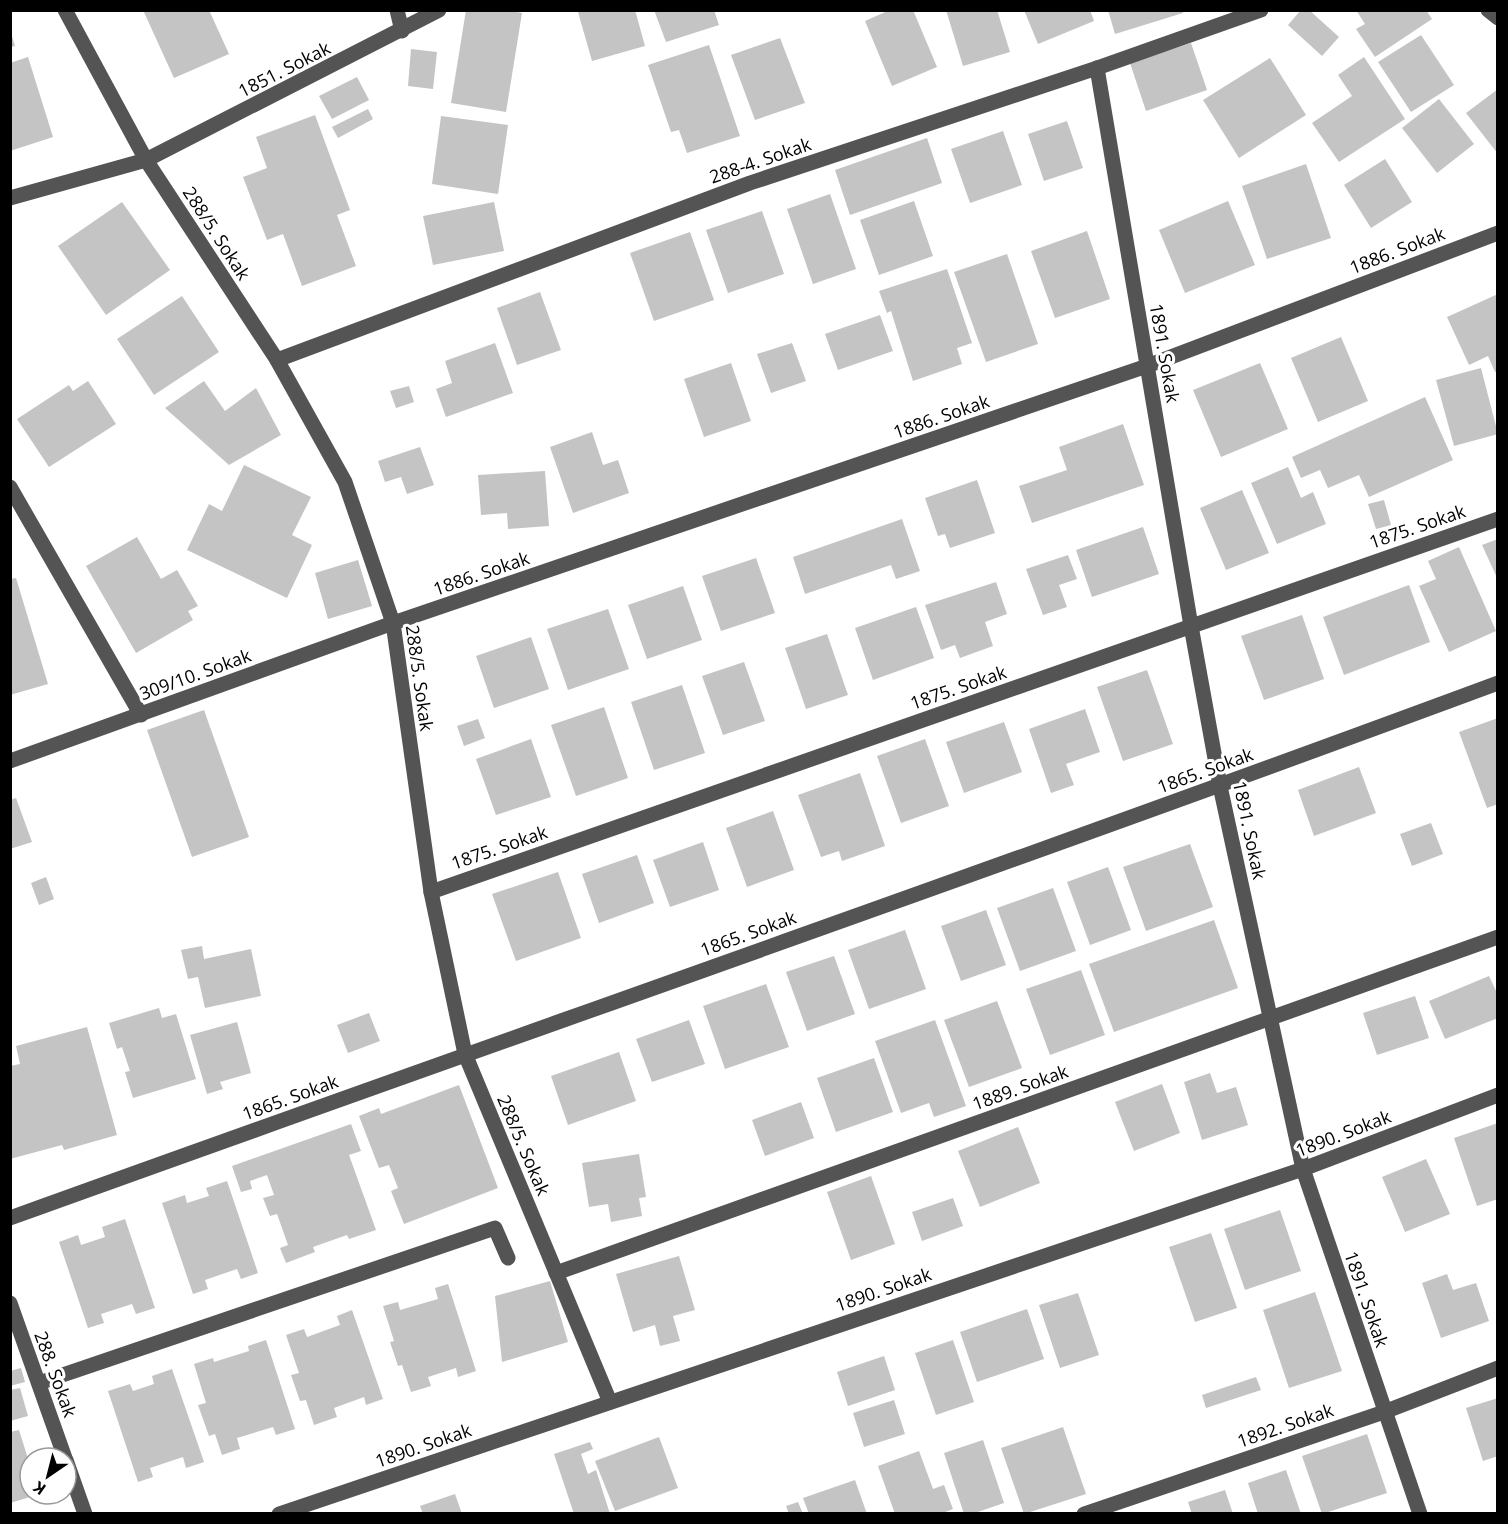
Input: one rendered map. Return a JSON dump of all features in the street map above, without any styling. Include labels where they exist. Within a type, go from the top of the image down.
[{"type":"street","name":"288/5. Sokak","points":[[65,10],[146,160],[277,360],[345,482],[393,623],[431,892],[465,1054],[610,1402]]},
{"type":"street","points":[[397,10],[402,31]]},
{"type":"street","name":"1851. Sokak","points":[[10,198],[146,160],[402,31],[439,10]]},
{"type":"street","name":"288-4. Sokak","points":[[277,360],[750,183],[1097,68],[1261,10]]},
{"type":"street","points":[[1488,10],[1497,18]]},
{"type":"street","name":"1891. Sokak","points":[[1097,68],[1220,786],[1303,1169],[1420,1514]]},
{"type":"street","name":"1886. Sokak","points":[[393,623],[1147,366],[1497,233]]},
{"type":"street","points":[[10,487],[141,715]]},
{"type":"street","name":"1875. Sokak","points":[[431,892],[1497,519]]},
{"type":"street","name":"309/10. Sokak","points":[[10,762],[393,623]]},
{"type":"street","name":"1865. Sokak","points":[[10,1218],[1220,786],[1497,683]]},
{"type":"street","name":"1889. Sokak","points":[[555,1273],[1497,937]]},
{"type":"street","name":"1890. Sokak","points":[[279,1514],[301,1510],[610,1402],[1303,1169],[1497,1095]]},
{"type":"street","points":[[39,1383],[495,1228],[508,1258]]},
{"type":"street","name":"288. Sokak","points":[[10,1303],[61,1446]]},
{"type":"street","name":"1892. Sokak","points":[[1084,1514],[1384,1412],[1497,1368]]},
{"type":"street","name":"288. Sokak","points":[[78,1494],[85,1514]]},
{"type":"building","points":[[143,10],[209,10],[229,54],[174,78]]},
{"type":"building","points":[[466,10],[507,10],[522,13],[506,112],[451,103]]},
{"type":"building","points":[[635,10],[645,46],[592,61],[578,12]]},
{"type":"building","points":[[654,10],[714,10],[719,25],[666,42]]},
{"type":"building","points":[[890,10],[913,10],[937,67],[892,86],[865,21]]},
{"type":"building","points":[[946,10],[997,10],[1010,52],[963,66]]},
{"type":"building","points":[[1024,10],[1090,10],[1094,21],[1038,44]]},
{"type":"building","points":[[1108,10],[1182,10],[1183,13],[1115,34]]},
{"type":"building","points":[[1301,10],[1309,10],[1339,37],[1322,56],[1288,25]]},
{"type":"building","points":[[1356,10],[1426,10],[1432,19],[1375,57],[1356,29],[1365,24]]},
{"type":"building","points":[[10,30],[15,46],[10,47]]},
{"type":"building","points":[[1421,35],[1454,85],[1411,112],[1378,62]]},
{"type":"building","points":[[780,38],[805,103],[755,120],[731,55]]},
{"type":"building","points":[[1191,43],[1207,90],[1146,111],[1130,63]]},
{"type":"building","points":[[709,45],[740,136],[687,153],[679,130],[671,132],[648,65]]},
{"type":"building","points":[[411,49],[437,52],[433,89],[408,86]]},
{"type":"building","points":[[28,57],[53,137],[10,151],[10,63]]},
{"type":"building","points":[[1364,57],[1405,119],[1339,162],[1312,123],[1352,96],[1338,75]]},
{"type":"building","points":[[1270,58],[1306,115],[1239,158],[1203,100]]},
{"type":"building","points":[[357,77],[369,100],[332,119],[319,96]]},
{"type":"building","points":[[1498,89],[1498,154],[1466,113]]},
{"type":"building","points":[[1439,99],[1474,144],[1437,173],[1402,128]]},
{"type":"building","points":[[368,109],[373,119],[338,138],[332,127]]},
{"type":"building","points":[[315,115],[350,210],[337,215],[356,266],[302,286],[283,234],[267,240],[243,177],[267,168],[256,137]]},
{"type":"building","points":[[441,116],[508,125],[498,194],[432,184]]},
{"type":"building","points":[[1067,121],[1083,168],[1044,181],[1028,134]]},
{"type":"building","points":[[1003,131],[1022,185],[970,203],[951,149]]},
{"type":"building","points":[[927,138],[942,183],[850,215],[835,170]]},
{"type":"building","points":[[1385,159],[1412,202],[1371,228],[1344,185]]},
{"type":"building","points":[[1306,164],[1331,238],[1267,259],[1242,186]]},
{"type":"building","points":[[830,194],[856,269],[813,284],[787,209]]},
{"type":"building","points":[[914,201],[933,256],[879,275],[860,220]]},
{"type":"building","points":[[1228,201],[1255,265],[1185,293],[1159,230]]},
{"type":"building","points":[[122,202],[170,270],[106,315],[58,246]]},
{"type":"building","points":[[494,202],[504,251],[433,265],[423,216]]},
{"type":"building","points":[[762,211],[784,274],[728,293],[706,230]]},
{"type":"building","points":[[1087,231],[1110,299],[1055,318],[1031,251]]},
{"type":"building","points":[[690,232],[714,300],[654,321],[630,253]]},
{"type":"building","points":[[1007,254],[1038,344],[986,362],[954,272]]},
{"type":"building","points":[[947,269],[972,343],[957,348],[962,364],[913,381],[891,311],[887,313],[879,291]]},
{"type":"building","points":[[540,292],[561,350],[517,365],[497,308]]},
{"type":"building","points":[[1498,294],[1498,371],[1495,372],[1488,356],[1469,365],[1447,317]]},
{"type":"building","points":[[182,296],[219,352],[154,395],[117,339]]},
{"type":"building","points":[[880,315],[893,351],[838,370],[825,334]]},
{"type":"building","points":[[1341,337],[1368,401],[1318,422],[1291,358]]},
{"type":"building","points":[[495,343],[513,393],[446,417],[436,389],[452,383],[445,361]]},
{"type":"building","points":[[792,343],[806,381],[771,393],[757,354]]},
{"type":"building","points":[[731,363],[751,421],[704,437],[684,379]]},
{"type":"building","points":[[1260,363],[1288,429],[1221,457],[1193,390]]},
{"type":"building","points":[[1481,368],[1498,434],[1454,446],[1436,380]]},
{"type":"building","points":[[88,381],[116,424],[49,467],[17,419],[69,385],[73,391]]},
{"type":"building","points":[[204,381],[225,411],[256,388],[281,435],[229,465],[165,408]]},
{"type":"building","points":[[409,386],[414,402],[396,408],[390,391]]},
{"type":"building","points":[[1425,397],[1453,460],[1369,497],[1359,475],[1328,488],[1320,470],[1301,478],[1292,457]]},
{"type":"building","points":[[1123,424],[1144,485],[1032,523],[1019,486],[1067,470],[1059,447]]},
{"type":"building","points":[[592,432],[603,465],[618,460],[629,493],[573,513],[550,447]]},
{"type":"building","points":[[420,447],[434,485],[407,494],[401,477],[385,482],[378,461]]},
{"type":"building","points":[[244,465],[311,497],[292,535],[312,545],[287,598],[187,550],[209,504],[222,511]]},
{"type":"building","points":[[1288,467],[1301,498],[1313,492],[1326,524],[1277,544],[1251,483]]},
{"type":"building","points":[[545,471],[549,526],[508,529],[507,513],[481,515],[478,475]]},
{"type":"building","points":[[977,480],[995,533],[950,548],[945,534],[938,536],[925,498]]},
{"type":"building","points":[[1242,490],[1269,553],[1226,570],[1200,508]]},
{"type":"building","points":[[1384,500],[1391,525],[1376,529],[1368,504]]},
{"type":"building","points":[[902,519],[920,571],[896,579],[891,565],[805,594],[793,557]]},
{"type":"building","points":[[1143,527],[1159,574],[1092,597],[1076,550]]},
{"type":"building","points":[[137,537],[161,579],[177,570],[198,606],[188,611],[193,620],[136,653],[86,566]]},
{"type":"building","points":[[1498,539],[1498,580],[1482,545]]},
{"type":"building","points":[[1459,547],[1496,631],[1449,652],[1419,586],[1436,579],[1428,561]]},
{"type":"building","points":[[1068,555],[1077,579],[1059,585],[1067,607],[1043,615],[1026,569]]},
{"type":"building","points":[[756,558],[775,613],[721,631],[702,576]]},
{"type":"building","points":[[358,560],[372,606],[328,619],[315,573]]},
{"type":"building","points":[[16,578],[48,684],[10,695],[10,579]]},
{"type":"building","points":[[996,582],[1007,614],[985,622],[993,646],[960,658],[955,645],[941,650],[925,605]]},
{"type":"building","points":[[1409,585],[1430,642],[1344,675],[1323,617]]},
{"type":"building","points":[[683,586],[702,640],[647,659],[628,605]]},
{"type":"building","points":[[916,607],[934,658],[873,680],[855,628]]},
{"type":"building","points":[[608,609],[629,669],[568,690],[547,629]]},
{"type":"building","points":[[1302,615],[1324,679],[1264,700],[1241,636]]},
{"type":"building","points":[[827,634],[848,695],[806,709],[785,648]]},
{"type":"building","points":[[531,637],[549,689],[494,708],[476,656]]},
{"type":"building","points":[[744,662],[765,721],[723,735],[702,676]]},
{"type":"building","points":[[1147,670],[1173,744],[1123,761],[1097,687]]},
{"type":"building","points":[[682,685],[705,753],[654,770],[631,702]]},
{"type":"building","points":[[604,707],[628,778],[576,796],[551,725]]},
{"type":"building","points":[[1085,709],[1100,752],[1066,764],[1074,785],[1051,793],[1029,729]]},
{"type":"building","points":[[204,710],[249,837],[192,857],[147,730]]},
{"type":"building","points":[[1498,718],[1498,804],[1487,808],[1459,732]]},
{"type":"building","points":[[478,719],[485,738],[464,746],[457,726]]},
{"type":"building","points":[[1004,722],[1022,772],[964,793],[946,742]]},
{"type":"building","points":[[531,739],[551,797],[496,815],[476,759]]},
{"type":"building","points":[[925,739],[949,806],[901,823],[877,756]]},
{"type":"building","points":[[1359,767],[1376,813],[1314,836],[1298,790]]},
{"type":"building","points":[[860,773],[885,846],[842,861],[839,851],[821,857],[798,795]]},
{"type":"building","points":[[16,798],[32,842],[10,849],[10,800]]},
{"type":"building","points":[[773,811],[794,870],[747,887],[726,828]]},
{"type":"building","points":[[1431,823],[1443,854],[1412,866],[1400,834]]},
{"type":"building","points":[[703,842],[719,890],[670,907],[653,860]]},
{"type":"building","points":[[1190,844],[1213,907],[1146,931],[1123,867]]},
{"type":"building","points":[[637,855],[654,903],[599,923],[582,874]]},
{"type":"building","points":[[1108,867],[1131,930],[1090,945],[1067,882]]},
{"type":"building","points":[[558,872],[581,938],[516,961],[492,894]]},
{"type":"building","points":[[46,877],[54,899],[39,905],[31,883]]},
{"type":"building","points":[[1053,888],[1076,951],[1020,971],[997,908]]},
{"type":"building","points":[[986,910],[1006,965],[961,981],[941,926]]},
{"type":"building","points":[[1214,920],[1238,988],[1114,1032],[1089,964]]},
{"type":"building","points":[[905,930],[926,989],[869,1009],[848,950]]},
{"type":"building","points":[[202,946],[204,959],[251,949],[261,996],[205,1008],[198,977],[188,979],[181,950]]},
{"type":"building","points":[[834,956],[855,1014],[807,1031],[786,972]]},
{"type":"building","points":[[1081,970],[1105,1035],[1050,1055],[1026,989]]},
{"type":"building","points":[[1489,976],[1498,995],[1498,1018],[1445,1039],[1429,1001]]},
{"type":"building","points":[[766,984],[789,1047],[725,1069],[703,1006]]},
{"type":"building","points":[[1415,996],[1429,1038],[1377,1055],[1363,1013]]},
{"type":"building","points":[[997,1001],[1022,1068],[969,1087],[944,1020]]},
{"type":"building","points":[[159,1008],[162,1018],[176,1014],[196,1079],[133,1098],[125,1072],[130,1071],[122,1047],[117,1049],[109,1023]]},
{"type":"building","points":[[369,1013],[380,1041],[348,1053],[337,1025]]},
{"type":"building","points":[[689,1020],[705,1064],[652,1082],[636,1039]]},
{"type":"building","points":[[935,1020],[966,1106],[934,1117],[929,1103],[901,1113],[875,1041]]},
{"type":"building","points":[[237,1022],[251,1073],[220,1082],[223,1089],[207,1094],[190,1035]]},
{"type":"building","points":[[87,1027],[117,1135],[64,1150],[62,1145],[10,1159],[10,1066],[20,1064],[16,1046]]},
{"type":"building","points":[[619,1052],[636,1101],[568,1125],[551,1076]]},
{"type":"building","points":[[874,1058],[893,1112],[836,1132],[817,1078]]},
{"type":"building","points":[[1210,1073],[1217,1093],[1236,1087],[1248,1125],[1202,1140],[1184,1082]]},
{"type":"building","points":[[1162,1084],[1180,1133],[1134,1151],[1115,1102]]},
{"type":"building","points":[[459,1085],[498,1188],[404,1224],[391,1191],[398,1188],[389,1165],[379,1168],[359,1116],[379,1108],[381,1114]]},
{"type":"building","points":[[801,1102],[814,1138],[765,1156],[752,1120]]},
{"type":"building","points":[[1498,1123],[1498,1199],[1477,1206],[1454,1138]]},
{"type":"building","points":[[351,1124],[361,1151],[349,1155],[376,1230],[349,1239],[347,1235],[313,1247],[315,1252],[286,1263],[280,1248],[288,1245],[277,1214],[270,1216],[263,1198],[274,1195],[267,1175],[250,1181],[252,1189],[241,1192],[232,1166]]},
{"type":"building","points":[[1018,1127],[1040,1183],[980,1207],[958,1151]]},
{"type":"building","points":[[639,1154],[646,1197],[639,1198],[642,1216],[611,1222],[608,1204],[589,1207],[582,1163]]},
{"type":"building","points":[[1426,1159],[1450,1214],[1405,1232],[1382,1177]]},
{"type":"building","points":[[871,1176],[895,1244],[851,1260],[827,1192]]},
{"type":"building","points":[[227,1181],[258,1273],[241,1279],[237,1269],[205,1280],[208,1289],[193,1294],[162,1203],[185,1195],[187,1203],[209,1196],[206,1188]]},
{"type":"building","points":[[953,1198],[963,1226],[922,1241],[912,1212]]},
{"type":"building","points":[[1280,1210],[1301,1271],[1245,1290],[1224,1229]]},
{"type":"building","points":[[125,1219],[155,1308],[136,1314],[132,1304],[101,1314],[104,1323],[88,1328],[59,1242],[78,1235],[81,1245],[105,1237],[102,1227]]},
{"type":"building","points":[[1211,1233],[1237,1308],[1195,1322],[1169,1247]]},
{"type":"building","points":[[679,1256],[695,1310],[673,1316],[680,1341],[660,1346],[655,1325],[633,1332],[616,1274]]},
{"type":"building","points":[[1447,1274],[1453,1290],[1476,1283],[1489,1321],[1441,1338],[1422,1283]]},
{"type":"building","points":[[550,1281],[568,1342],[502,1362],[495,1296]]},
{"type":"building","points":[[448,1284],[476,1371],[458,1377],[456,1368],[428,1377],[431,1386],[411,1392],[402,1365],[398,1366],[390,1342],[394,1341],[383,1306],[398,1302],[400,1310],[438,1299],[435,1288]]},
{"type":"building","points":[[1315,1292],[1342,1371],[1289,1388],[1263,1310]]},
{"type":"building","points":[[1078,1293],[1099,1355],[1060,1368],[1039,1305]]},
{"type":"building","points":[[1027,1309],[1044,1359],[977,1382],[960,1332]]},
{"type":"building","points":[[352,1310],[383,1399],[366,1405],[364,1397],[334,1408],[337,1417],[314,1425],[306,1400],[300,1401],[291,1375],[299,1373],[286,1335],[304,1329],[307,1337],[340,1325],[337,1316]]},
{"type":"building","points":[[266,1340],[295,1429],[276,1435],[273,1427],[237,1438],[240,1449],[222,1455],[215,1434],[209,1436],[198,1405],[206,1403],[194,1364],[213,1358],[214,1362],[249,1351],[248,1346]]},
{"type":"building","points":[[953,1340],[974,1402],[936,1415],[915,1353]]},
{"type":"building","points":[[884,1356],[895,1390],[848,1406],[837,1372]]},
{"type":"building","points":[[21,1368],[25,1382],[10,1386],[10,1371]]},
{"type":"building","points":[[172,1369],[204,1462],[186,1468],[183,1457],[150,1468],[153,1477],[138,1482],[108,1391],[130,1384],[133,1391],[154,1384],[152,1376]]},
{"type":"building","points":[[1256,1377],[1261,1390],[1206,1408],[1202,1395]]},
{"type":"building","points":[[20,1388],[28,1416],[10,1421],[10,1390]]},
{"type":"building","points":[[1498,1398],[1498,1456],[1483,1461],[1466,1408]]},
{"type":"building","points":[[894,1400],[905,1434],[864,1447],[853,1413]]},
{"type":"building","points":[[1063,1427],[1086,1494],[1024,1514],[1001,1448]]},
{"type":"building","points":[[19,1430],[24,1446],[18,1446],[18,1501],[10,1503],[10,1432]]},
{"type":"building","points":[[1367,1434],[1387,1493],[1322,1514],[1302,1456]]},
{"type":"building","points":[[659,1437],[678,1488],[615,1511],[595,1461]]},
{"type":"building","points":[[983,1440],[1004,1503],[972,1514],[964,1514],[944,1453]]},
{"type":"building","points":[[590,1442],[593,1449],[581,1454],[588,1474],[596,1470],[610,1514],[574,1514],[554,1454]]},
{"type":"building","points":[[919,1451],[933,1489],[944,1485],[953,1509],[940,1514],[895,1514],[878,1466]]},
{"type":"building","points":[[1286,1470],[1301,1514],[1258,1514],[1248,1483]]},
{"type":"building","points":[[855,1480],[867,1514],[809,1514],[803,1498]]},
{"type":"building","points":[[1225,1490],[1233,1514],[1192,1514],[1188,1502]]},
{"type":"building","points":[[455,1494],[462,1514],[423,1514],[420,1506]]},
{"type":"building","points":[[798,1502],[803,1514],[789,1514],[786,1506]]}]
